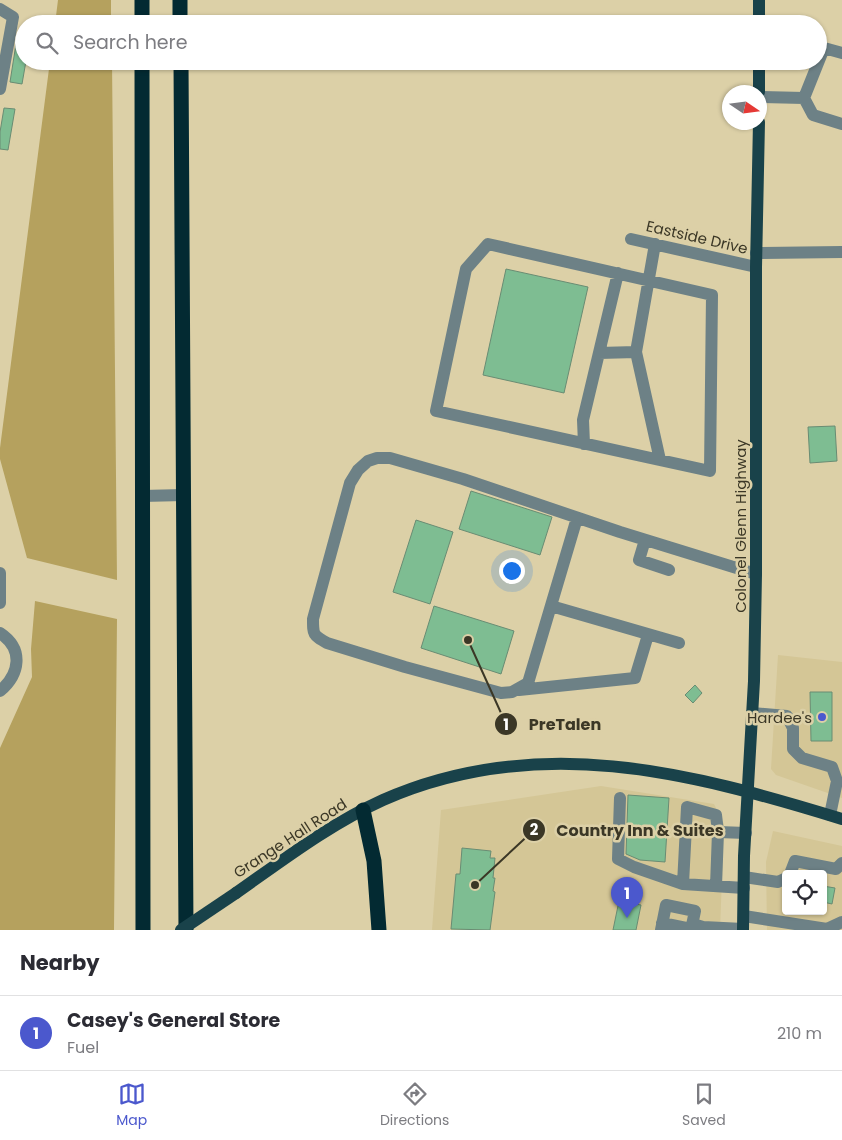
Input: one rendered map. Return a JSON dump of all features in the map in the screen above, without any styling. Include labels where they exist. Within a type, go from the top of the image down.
[{"type":"highway","points":[[142,0],[142,15]]},
{"type":"highway","points":[[180,0],[180,15]]},
{"type":"highway","points":[[142,70],[143,930]]},
{"type":"highway","points":[[181,70],[186,930]]},
{"type":"highway","points":[[363,810],[374,860],[379,930]]},
{"type":"main road","points":[[759,0],[759,15]]},
{"type":"main road","points":[[759,70],[759,85]]},
{"type":"main road","name":"Colonel Glenn Highway","points":[[743,925],[756,574],[756,253],[759,130]]},
{"type":"main road","name":"Grange Hall Road","points":[[181,930],[316,837],[363,810],[404,792],[446,778],[494,769],[550,763],[593,764],[630,768],[748,792],[836,817]]},
{"type":"street","points":[[0,9],[13,17],[0,89]]},
{"type":"street","points":[[827,49],[842,53]]},
{"type":"street","points":[[815,70],[804,98],[813,115],[842,124]]},
{"type":"street","points":[[767,97],[804,98]]},
{"type":"street","name":"Eastside Drive","points":[[631,239],[756,267]]},
{"type":"street","points":[[488,244],[648,280],[712,295],[710,471],[436,411],[466,270],[488,244]]},
{"type":"street","points":[[655,244],[636,352],[660,460]]},
{"type":"street","points":[[756,253],[842,252]]},
{"type":"street","points":[[584,444],[583,420],[618,273]]},
{"type":"street","points":[[599,353],[636,352]]},
{"type":"street","points":[[648,634],[635,678],[514,690],[501,693],[405,667],[327,643],[316,637],[313,633],[313,619],[350,483],[358,470],[368,461],[377,458],[390,458],[463,479],[577,518],[756,574]]},
{"type":"street","points":[[142,496],[184,495]]},
{"type":"street","points":[[514,690],[528,683],[577,518]]},
{"type":"street","points":[[645,540],[639,560],[669,570]]},
{"type":"street","points":[[0,573],[0,603]]},
{"type":"street","points":[[551,606],[679,643]]},
{"type":"street","points":[[0,633],[7,638],[14,649],[17,664],[10,681],[0,691]]},
{"type":"street","points":[[752,713],[787,716],[793,728],[793,749],[802,758],[832,767],[837,781],[836,817]]},
{"type":"street","points":[[620,798],[618,859],[634,867],[683,884],[716,886],[744,882],[778,882],[782,880]]},
{"type":"street","points":[[683,884],[687,807],[716,814],[718,832],[716,886]]},
{"type":"street","points":[[718,832],[746,834]]},
{"type":"street","points":[[792,870],[795,861],[836,869],[842,863]]},
{"type":"street","points":[[692,928],[695,911],[666,905],[662,927],[692,928],[743,925],[827,929],[842,922]]},
{"type":"shaded area","points":[[58,0],[111,0],[111,15],[56,15]]},
{"type":"shaded area","points":[[49,70],[112,70],[117,580],[27,558],[0,459]]},
{"type":"shaded area","points":[[35,601],[117,619],[114,930],[0,930],[0,748],[32,677],[31,649]]},
{"type":"shaded area","points":[[778,655],[842,662],[842,798],[776,775],[771,769]]},
{"type":"shaded area","points":[[601,786],[714,804],[724,824],[720,930],[432,930],[441,810]]},
{"type":"shaded area","points":[[773,831],[842,846],[842,930],[767,930],[766,862]]},
{"type":"building","points":[[15,50],[15,70],[24,70],[22,84],[10,82]]},
{"type":"building","points":[[4,108],[15,109],[8,150],[0,149],[0,132]]},
{"type":"building","points":[[506,269],[588,287],[564,393],[483,375]]},
{"type":"building","points":[[835,426],[837,461],[810,463],[808,427]]},
{"type":"building","points":[[471,491],[552,517],[540,555],[459,529]]},
{"type":"building","points":[[416,520],[453,532],[430,604],[393,592]]},
{"type":"building","points":[[434,606],[514,631],[501,674],[421,648]]},
{"type":"building","points":[[695,685],[702,693],[693,703],[685,695]]},
{"type":"building","name":"Hardee's","points":[[810,692],[832,692],[832,741],[811,741]]},
{"type":"building","points":[[628,795],[669,798],[665,862],[640,860],[626,854]]},
{"type":"building","points":[[462,848],[491,851],[490,858],[495,858],[493,891],[495,892],[490,930],[451,929],[456,874],[460,874]]},
{"type":"building","points":[[827,887],[835,888],[832,904],[827,903]]},
{"type":"building","points":[[619,901],[641,905],[636,930],[613,930]]},
{"type":"place","name":"PreTalen","points":[[468,640]]},
{"type":"place","name":"Hardee's","points":[[822,717]]},
{"type":"place","name":"Country Inn & Suites","points":[[475,885]]},
{"type":"place","name":"Casey's General Store","points":[[627,918]]}]
